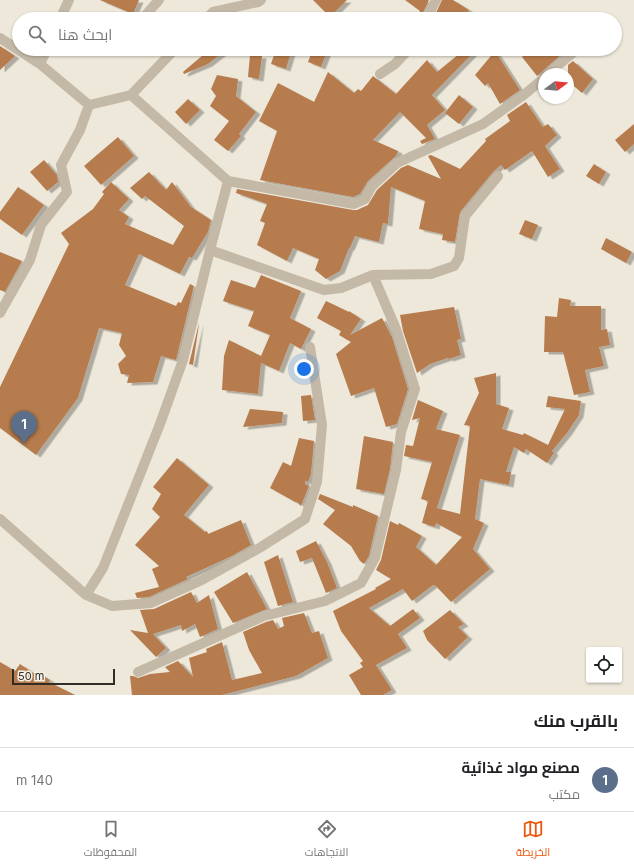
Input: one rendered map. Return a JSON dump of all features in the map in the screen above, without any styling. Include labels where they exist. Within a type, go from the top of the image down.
[{"type":"street","points":[[63,12],[69,0]]},
{"type":"street","points":[[148,12],[158,0]]},
{"type":"street","points":[[213,12],[262,0]]},
{"type":"street","points":[[430,12],[436,0]]},
{"type":"street","points":[[0,38],[12,46]]},
{"type":"street","points":[[28,56],[40,64],[89,105]]},
{"type":"street","points":[[40,64],[44,56]]},
{"type":"street","points":[[89,105],[131,95],[168,56]]},
{"type":"street","points":[[380,74],[403,56]]},
{"type":"street","points":[[555,68],[569,56]]},
{"type":"street","points":[[131,95],[228,181],[354,204],[365,199],[372,186],[397,163],[483,124],[538,83]]},
{"type":"street","points":[[0,313],[30,260],[41,225],[67,192],[61,165],[80,130],[89,105]]},
{"type":"street","points":[[210,250],[324,290],[341,288],[373,275],[431,274],[454,266],[459,258],[465,216],[498,176]]},
{"type":"street","points":[[86,595],[103,568],[160,424],[183,360],[228,181]]},
{"type":"street","points":[[138,672],[264,616],[325,601],[361,583],[375,558],[396,470],[401,432],[415,389],[396,330],[373,275]]},
{"type":"street","points":[[0,519],[86,595],[112,606],[151,603],[202,580],[261,547],[305,519],[317,482],[322,425],[310,347]]},
{"type":"building","points":[[100,0],[139,0],[134,12],[128,12]]},
{"type":"building","points":[[313,0],[347,0],[335,12],[325,12]]},
{"type":"building","points":[[405,0],[429,0],[423,12]]},
{"type":"building","points":[[442,0],[453,0],[469,10],[468,12],[436,12]]},
{"type":"building","points":[[0,46],[12,54],[12,56],[15,56],[0,70]]},
{"type":"building","points":[[202,56],[218,56],[208,64],[184,74],[183,72]]},
{"type":"building","points":[[250,56],[262,56],[259,79],[248,77]]},
{"type":"building","points":[[274,56],[290,56],[286,69],[271,64]]},
{"type":"building","points":[[310,56],[325,56],[321,67],[308,62]]},
{"type":"building","points":[[456,56],[470,56],[432,95],[445,110],[427,125],[435,139],[422,144],[420,141],[426,138],[400,112],[373,140],[398,151],[396,156],[368,181],[360,194],[353,197],[260,180],[277,131],[259,121],[278,83],[314,102],[328,72],[354,93],[358,89],[361,91],[373,76],[396,94],[427,60],[437,72]]},
{"type":"building","points":[[491,56],[498,56],[520,90],[500,104],[488,83],[485,86],[475,75]]},
{"type":"building","points":[[523,56],[560,56],[546,68],[538,68],[537,76],[522,57]]},
{"type":"building","points":[[573,61],[593,79],[582,93],[574,86],[574,68],[568,68],[568,65]]},
{"type":"building","points":[[217,75],[238,79],[236,96],[256,112],[239,134],[241,136],[228,151],[214,140],[229,121],[210,106],[216,96],[211,89]]},
{"type":"building","points":[[459,95],[473,107],[459,124],[445,113]]},
{"type":"building","points":[[188,99],[200,110],[186,124],[175,112]]},
{"type":"building","points":[[526,102],[543,127],[548,124],[557,135],[545,146],[560,169],[548,177],[532,151],[505,170],[501,165],[493,172],[460,212],[455,242],[442,240],[443,234],[419,229],[425,201],[391,187],[388,224],[383,223],[379,242],[355,236],[340,271],[326,279],[315,270],[319,259],[293,248],[287,261],[257,245],[265,223],[260,221],[267,204],[236,193],[237,189],[357,210],[368,205],[377,190],[401,168],[408,165],[441,179],[428,156],[431,155],[460,169],[486,141],[485,139],[510,121],[507,115]]},
{"type":"building","points":[[634,124],[634,144],[625,152],[615,140]]},
{"type":"building","points":[[118,137],[134,156],[101,185],[84,166]]},
{"type":"building","points":[[44,160],[57,175],[58,182],[47,191],[30,172]]},
{"type":"building","points":[[594,164],[606,172],[599,184],[586,176]]},
{"type":"building","points":[[149,172],[166,190],[172,182],[191,207],[211,220],[208,232],[192,258],[189,257],[180,274],[139,254],[125,285],[176,306],[178,302],[181,303],[190,284],[194,286],[176,360],[161,356],[153,382],[127,383],[129,375],[121,374],[118,364],[126,356],[119,345],[122,333],[99,328],[78,398],[36,455],[0,428],[0,387],[69,244],[61,233],[93,209],[104,194],[102,192],[111,182],[129,199],[119,210],[129,217],[125,224],[173,245],[184,226],[145,196],[142,199],[130,188]]},
{"type":"building","points":[[18,187],[44,205],[22,235],[0,219],[0,212]]},
{"type":"building","points":[[525,220],[538,225],[532,239],[519,234]]},
{"type":"building","points":[[606,238],[632,252],[626,263],[601,249]]},
{"type":"building","points":[[0,252],[22,261],[5,292],[0,290]]},
{"type":"building","points":[[261,275],[301,291],[290,318],[311,329],[301,349],[290,343],[279,371],[261,363],[258,394],[222,390],[224,356],[229,340],[261,356],[270,335],[248,326],[254,311],[223,301],[231,280],[255,288]]},
{"type":"building","points":[[559,298],[571,300],[570,306],[601,306],[601,330],[607,329],[610,345],[599,347],[604,366],[585,370],[590,392],[574,395],[563,352],[544,352],[545,316],[557,317]]},
{"type":"building","points":[[326,301],[349,311],[361,319],[350,335],[382,318],[392,337],[408,389],[397,424],[386,427],[374,388],[351,396],[336,354],[351,342],[339,335],[341,331],[317,318]]},
{"type":"building","points":[[454,307],[461,339],[457,340],[461,355],[430,364],[417,373],[403,331],[400,315]]},
{"type":"building","points":[[199,324],[193,365],[189,364]]},
{"type":"building","points":[[496,373],[496,404],[509,408],[502,429],[523,435],[524,433],[548,445],[565,409],[546,407],[548,396],[581,401],[579,415],[567,433],[552,451],[554,453],[547,463],[526,449],[524,453],[514,447],[506,472],[511,472],[509,485],[480,479],[475,519],[484,523],[473,549],[490,569],[451,602],[435,585],[433,585],[412,601],[403,589],[369,608],[390,626],[413,609],[420,618],[398,634],[407,648],[376,665],[392,690],[383,695],[361,695],[349,675],[363,667],[360,663],[363,661],[341,631],[333,611],[376,589],[375,588],[391,579],[376,570],[381,560],[390,521],[398,525],[399,523],[422,536],[416,547],[436,565],[462,537],[436,523],[435,527],[422,523],[428,501],[421,499],[432,462],[404,456],[406,445],[413,446],[420,418],[412,420],[418,400],[443,411],[436,429],[460,435],[437,508],[460,514],[470,426],[464,425],[479,393],[474,378]]},
{"type":"building","points":[[311,395],[315,420],[303,421],[301,396]]},
{"type":"building","points":[[250,409],[283,412],[282,423],[243,427]]},
{"type":"building","points":[[364,436],[393,442],[390,469],[384,494],[356,489]]},
{"type":"building","points":[[299,438],[314,441],[311,474],[308,482],[305,481],[305,484],[309,486],[301,506],[296,501],[297,503],[270,488],[283,462],[291,466]]},
{"type":"building","points":[[177,458],[209,485],[184,515],[205,532],[207,531],[208,534],[241,520],[251,545],[232,556],[186,577],[188,579],[149,597],[137,598],[135,593],[159,587],[152,569],[159,566],[135,545],[160,517],[152,509],[161,494],[153,487]]},
{"type":"building","points":[[320,494],[353,507],[353,505],[378,516],[369,556],[364,564],[360,561],[351,546],[323,524],[335,510],[318,499]]},
{"type":"building","points":[[316,541],[327,562],[337,588],[326,593],[312,558],[300,562],[296,551]]},
{"type":"building","points":[[278,555],[293,602],[278,606],[264,562]]},
{"type":"building","points":[[247,572],[267,609],[233,623],[214,592]]},
{"type":"building","points":[[191,592],[197,603],[209,595],[218,629],[200,637],[195,624],[182,631],[181,625],[153,634],[166,648],[156,657],[130,630],[148,633],[140,610],[154,609]]},
{"type":"building","points":[[450,610],[464,624],[458,627],[468,637],[445,659],[427,640],[423,631]]},
{"type":"building","points":[[304,613],[312,633],[319,631],[328,658],[296,676],[222,695],[132,695],[130,676],[138,678],[150,674],[170,672],[165,667],[178,661],[193,677],[189,658],[207,652],[206,649],[222,642],[232,680],[262,673],[249,650],[243,632],[273,620],[278,629],[284,626],[282,618]]},
{"type":"building","points":[[0,662],[15,671],[20,664],[36,675],[37,672],[50,680],[49,682],[75,695],[0,695]]},
{"type":"place","name":"مصنع مواد غذائية","points":[[24,444]]}]
